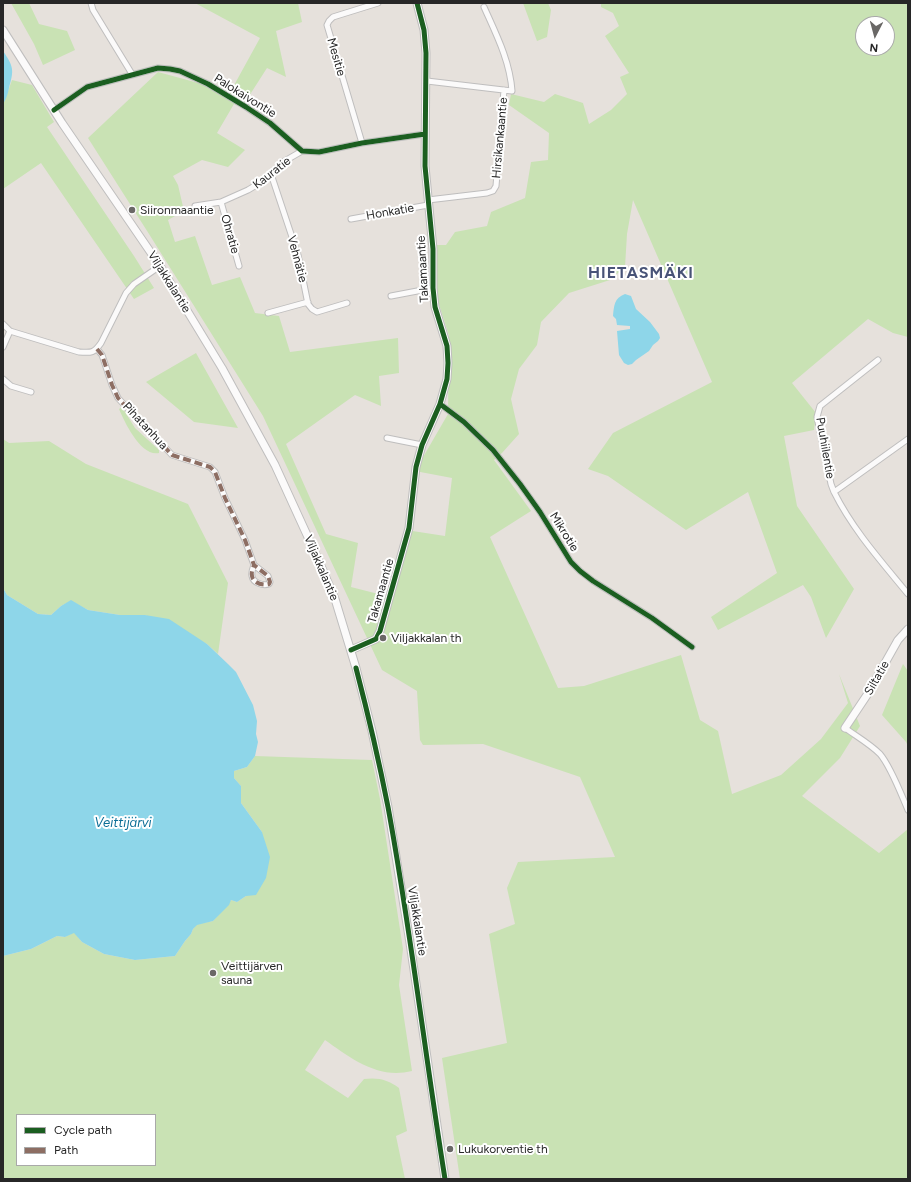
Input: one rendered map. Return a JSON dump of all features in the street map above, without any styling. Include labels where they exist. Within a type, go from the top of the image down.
[{"type":"street","points":[[91,3],[93,10],[132,74]]},
{"type":"street","name":"Mesitie","points":[[362,144],[327,25],[333,17],[378,3]]},
{"type":"street","name":"Takamaantie","points":[[351,650],[376,639],[380,631],[409,528],[416,466],[422,445],[440,404],[447,379],[447,346],[435,307],[433,288],[433,249],[425,166],[427,81],[426,53],[424,30],[418,3]]},
{"type":"street","name":"Hirsikankaantie","points":[[428,202],[487,193],[494,190],[496,186],[504,90],[512,91],[506,58],[484,7]]},
{"type":"street","name":"Viljakkalantie","points":[[3,30],[62,123],[160,266],[222,368],[275,465],[335,599],[351,650],[372,731],[391,829],[410,943],[445,1179]]},
{"type":"street","name":"Palokaivontie","points":[[54,110],[87,87],[158,68],[170,69],[208,84],[270,123],[302,152]]},
{"type":"street","points":[[427,81],[504,90]]},
{"type":"street","points":[[302,152],[319,152],[425,134]]},
{"type":"street","name":"Kauratie","points":[[195,206],[221,202],[248,190],[271,174],[283,162],[302,152]]},
{"type":"street","name":"Vehnätie","points":[[271,174],[298,255],[308,302]]},
{"type":"street","name":"Ohratie","points":[[221,202],[239,266]]},
{"type":"street","name":"Honkatie","points":[[351,219],[428,202]]},
{"type":"street","points":[[3,324],[10,331],[79,352],[90,353],[97,349],[101,343],[126,293],[134,284],[160,266]]},
{"type":"street","points":[[391,296],[433,288]]},
{"type":"street","points":[[268,313],[308,302],[312,309],[317,312],[347,303]]},
{"type":"street","points":[[3,347],[10,331]]},
{"type":"street","name":"Pihatanhua","points":[[97,349],[102,354],[118,398],[139,421],[172,455],[210,467],[215,472],[225,498],[246,540],[254,565]]},
{"type":"street","name":"Puuhiilentie","points":[[878,360],[820,406],[817,418],[834,492],[859,534],[908,594]]},
{"type":"street","points":[[3,379],[11,386],[31,392]]},
{"type":"street","name":"Mikrotie","points":[[440,404],[464,422],[493,450],[520,484],[540,512],[571,562],[580,571],[593,581],[652,618],[692,647]]},
{"type":"street","points":[[387,438],[422,445]]},
{"type":"street","points":[[834,492],[908,439]]},
{"type":"street","name":"Siltatie","points":[[845,728],[867,695],[898,640],[908,629]]},
{"type":"street","points":[[845,728],[880,754],[908,810]]},
{"type":"green space","points":[[11,3],[29,3],[39,24],[67,31],[75,50],[43,65],[34,44]]},
{"type":"green space","points":[[195,3],[298,3],[302,22],[276,31],[286,77],[267,68],[242,107],[234,104],[217,133],[245,150],[228,167],[202,160],[173,176],[178,185],[184,211],[168,220],[175,242],[195,236],[212,285],[240,277],[255,313],[279,316],[290,352],[398,338],[399,373],[379,376],[381,406],[355,395],[286,444],[326,534],[358,543],[351,587],[390,597],[406,530],[445,536],[452,478],[415,471],[448,414],[449,336],[437,298],[436,245],[446,245],[455,232],[487,226],[491,212],[525,198],[531,162],[548,160],[549,133],[509,105],[511,94],[544,102],[555,94],[583,103],[589,124],[611,110],[627,94],[620,77],[629,73],[605,36],[619,26],[613,13],[601,7],[601,3],[908,3],[908,337],[893,333],[868,319],[792,383],[816,413],[814,430],[784,436],[797,506],[854,589],[826,638],[811,597],[803,585],[718,630],[711,617],[777,573],[748,492],[686,530],[608,476],[588,469],[613,433],[712,382],[633,200],[627,234],[625,267],[610,280],[569,293],[541,322],[537,345],[519,369],[511,399],[519,434],[494,460],[531,511],[490,537],[558,688],[584,686],[681,655],[700,720],[718,731],[732,794],[781,775],[821,739],[848,703],[839,674],[860,726],[840,758],[802,796],[879,853],[908,829],[908,1179],[460,1179],[442,1058],[507,1043],[489,934],[515,924],[507,888],[518,862],[615,857],[580,777],[483,744],[423,745],[420,740],[417,691],[382,670],[263,416],[88,138],[158,72],[202,84],[227,98],[260,38]]},
{"type":"green space","points":[[523,3],[548,3],[551,10],[547,37],[537,41]]},
{"type":"green space","points":[[12,80],[32,85],[54,122],[47,127],[154,288],[134,299],[41,163],[3,189],[3,104]]},
{"type":"green space","points":[[196,353],[238,428],[194,422],[146,382]]},
{"type":"green space","points":[[122,407],[135,428],[159,450],[159,453],[152,453],[146,450],[134,438],[119,409]]},
{"type":"green space","points":[[3,439],[9,443],[49,441],[86,464],[188,504],[228,583],[218,654],[207,644],[145,615],[120,615],[88,610],[71,601],[61,606],[51,615],[38,614],[7,595],[3,588]]},
{"type":"green space","points":[[903,664],[908,671],[908,746],[882,715]]},
{"type":"green space","points":[[255,756],[372,760],[380,799],[403,949],[399,985],[412,1071],[396,1073],[368,1067],[325,1040],[305,1070],[348,1098],[364,1079],[374,1078],[383,1080],[399,1088],[407,1131],[396,1136],[405,1179],[3,1179],[3,956],[31,949],[57,936],[65,937],[74,932],[82,942],[104,954],[135,960],[175,956],[197,924],[213,921],[231,900],[237,902],[246,896],[262,832],[241,803],[241,786],[234,778],[234,771],[247,767]]},
{"type":"water","points":[[3,51],[11,65],[12,77],[3,104]]},
{"type":"water","points":[[625,294],[631,296],[636,309],[650,322],[659,334],[660,338],[649,351],[632,364],[628,365],[624,363],[619,355],[617,331],[630,329],[630,326],[617,325],[616,319],[613,316],[614,306],[617,300]]},
{"type":"water","name":"Veittijärvi","points":[[3,588],[7,595],[38,614],[51,615],[71,600],[88,610],[120,615],[145,615],[169,619],[207,644],[236,672],[253,705],[257,721],[256,734],[258,742],[255,756],[247,767],[234,771],[234,778],[241,786],[241,803],[262,832],[270,857],[266,878],[256,895],[246,896],[237,902],[231,900],[229,905],[213,921],[197,925],[175,956],[135,960],[104,954],[82,942],[74,933],[65,937],[57,936],[31,949],[3,956]]},
{"type":"marked path","points":[[97,349],[102,355],[118,398],[139,421],[172,455],[210,467],[215,472],[225,498],[245,540],[254,565],[268,576],[270,582],[269,584],[261,584],[254,580],[252,575],[254,565]]},
{"type":"cycle path","points":[[351,650],[376,639],[380,631],[409,528],[416,467],[422,445],[440,404],[447,379],[447,346],[435,307],[433,288],[433,249],[425,166],[426,53],[424,30],[417,3]]},
{"type":"cycle path","points":[[54,110],[87,87],[158,68],[180,71],[208,84],[270,123],[302,151],[319,152],[362,143],[425,134]]},
{"type":"cycle path","points":[[440,404],[464,422],[493,450],[520,484],[540,512],[571,562],[580,571],[593,581],[652,618],[692,647]]},
{"type":"cycle path","points":[[356,668],[388,807],[411,946],[445,1179]]},
{"type":"place","name":"Siironmaantie","points":[[132,210]]},
{"type":"place","name":"Viljakkalan th","points":[[383,638]]},
{"type":"place","name":"Veittijärven sauna","points":[[213,973]]},
{"type":"place","name":"Lukukorventie th","points":[[450,1149]]},
{"type":"district","name":"HIETASMÄKI","points":[[641,273]]}]
